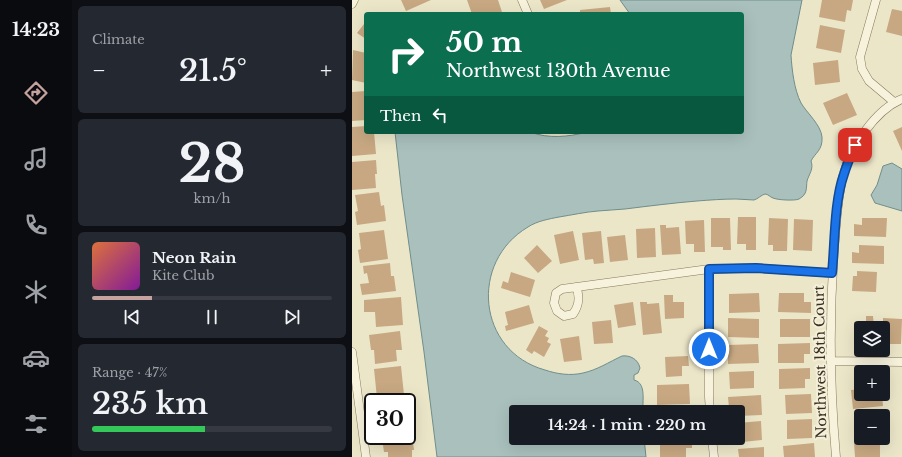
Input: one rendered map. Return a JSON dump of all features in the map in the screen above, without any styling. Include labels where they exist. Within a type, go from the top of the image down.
[{"type":"street","points":[[352,4],[354,0]]},
{"type":"street","points":[[522,0],[527,12]]},
{"type":"street","points":[[876,0],[860,57],[862,69],[869,81],[894,102]]},
{"type":"street","name":"Northwest 18th Court","points":[[836,457],[832,414],[832,273],[837,208],[843,175],[855,145],[869,126],[894,102],[902,99]]},
{"type":"street","points":[[576,287],[709,269],[756,268],[832,273]]},
{"type":"street","points":[[709,269],[710,405]]},
{"type":"street","points":[[352,352],[366,457]]},
{"type":"street","points":[[831,360],[902,362]]},
{"type":"street","points":[[713,445],[714,457]]},
{"type":"water","points":[[620,0],[802,0],[791,55],[793,73],[795,86],[801,103],[819,128],[822,137],[820,148],[811,161],[812,169],[807,181],[804,195],[799,199],[786,200],[775,199],[765,194],[754,200],[707,200],[593,211],[547,219],[528,227],[509,242],[496,261],[490,283],[489,304],[494,326],[505,345],[522,360],[554,373],[573,374],[588,372],[622,356],[628,356],[636,360],[639,365],[640,368],[638,373],[634,375],[634,380],[641,385],[643,393],[643,405],[509,405],[509,445],[645,445],[646,457],[437,457],[395,134],[537,134],[544,136],[558,136],[578,134],[744,134],[744,12],[629,12]]},
{"type":"water","points":[[892,163],[902,169],[902,211],[875,203],[871,195],[877,185],[883,166]]},
{"type":"building","points":[[401,0],[431,0],[406,11]]},
{"type":"building","points":[[467,0],[498,0],[502,12],[471,12]]},
{"type":"building","points":[[540,0],[567,0],[544,9]]},
{"type":"building","points":[[822,0],[853,0],[851,11],[847,10],[845,22],[819,17]]},
{"type":"building","points":[[610,7],[611,12],[580,12],[580,10]]},
{"type":"building","points":[[892,9],[902,11],[902,36],[886,32]]},
{"type":"building","points":[[364,24],[364,38],[357,33]]},
{"type":"building","points":[[820,25],[845,30],[841,53],[816,48]]},
{"type":"building","points":[[353,50],[364,53],[364,83],[352,80]]},
{"type":"building","points":[[838,60],[840,82],[815,85],[813,63]]},
{"type":"building","points":[[364,91],[364,120],[352,121],[352,92]]},
{"type":"building","points":[[847,93],[857,115],[833,125],[823,103]]},
{"type":"building","points":[[364,126],[364,134],[374,134],[376,154],[352,156],[352,127]]},
{"type":"building","points":[[902,127],[902,151],[893,131]]},
{"type":"building","points":[[376,160],[376,188],[352,190],[352,162]]},
{"type":"building","points":[[379,192],[381,206],[384,205],[386,221],[357,225],[355,212],[358,211],[355,195]]},
{"type":"building","points":[[738,217],[756,217],[756,250],[746,250],[746,244],[737,244]]},
{"type":"building","points":[[711,218],[730,218],[731,250],[723,250],[723,247],[711,247]]},
{"type":"building","points":[[769,218],[788,219],[787,251],[773,251],[773,245],[768,245]]},
{"type":"building","points":[[862,218],[887,218],[886,237],[854,236],[854,224],[862,225]]},
{"type":"building","points":[[794,219],[813,220],[812,251],[793,250]]},
{"type":"building","points":[[704,220],[705,252],[694,252],[694,244],[686,244],[685,221]]},
{"type":"building","points":[[660,225],[666,225],[666,228],[679,227],[681,254],[662,255]]},
{"type":"building","points":[[655,228],[656,257],[637,258],[636,229]]},
{"type":"building","points":[[384,230],[388,259],[360,263],[358,250],[361,249],[359,233]]},
{"type":"building","points":[[573,231],[579,260],[560,264],[554,235]]},
{"type":"building","points":[[601,231],[604,263],[594,264],[593,259],[585,260],[582,233]]},
{"type":"building","points":[[625,235],[628,260],[610,262],[607,237]]},
{"type":"building","points":[[537,245],[552,261],[538,273],[524,258]]},
{"type":"building","points":[[859,245],[884,246],[884,264],[852,263],[852,252],[859,253]]},
{"type":"building","points":[[390,263],[391,276],[394,276],[396,291],[362,295],[360,284],[369,283],[367,273],[364,274],[363,266]]},
{"type":"building","points":[[857,271],[877,272],[876,292],[852,291],[853,276],[857,276]]},
{"type":"building","points":[[511,272],[535,280],[530,297],[501,288],[503,281],[508,283]]},
{"type":"building","points":[[759,293],[760,312],[729,313],[729,294]]},
{"type":"building","points":[[779,293],[804,293],[804,302],[811,302],[811,313],[778,312]]},
{"type":"building","points":[[664,295],[673,295],[673,302],[684,302],[684,318],[665,319]]},
{"type":"building","points":[[401,297],[403,325],[376,327],[375,312],[364,312],[364,300]]},
{"type":"building","points":[[633,302],[636,325],[618,328],[614,305]]},
{"type":"building","points":[[640,302],[647,302],[647,304],[659,303],[662,333],[643,335]]},
{"type":"building","points":[[529,305],[534,323],[506,331],[505,326],[508,325],[505,312]]},
{"type":"building","points":[[866,316],[873,316],[873,321],[866,321]]},
{"type":"building","points":[[728,318],[759,319],[759,338],[728,337]]},
{"type":"building","points":[[883,318],[902,319],[901,344],[890,344],[890,321],[883,321]]},
{"type":"building","points":[[780,319],[810,319],[810,337],[780,337]]},
{"type":"building","points":[[611,320],[613,343],[594,344],[592,322]]},
{"type":"building","points":[[539,326],[548,331],[545,336],[549,338],[547,342],[551,344],[544,357],[534,351],[532,354],[526,350]]},
{"type":"building","points":[[400,331],[402,350],[396,350],[397,361],[375,364],[374,350],[371,350],[369,335]]},
{"type":"building","points":[[579,336],[582,360],[564,362],[560,339]]},
{"type":"building","points":[[810,343],[810,354],[804,354],[804,363],[778,363],[778,344]]},
{"type":"building","points":[[758,344],[759,363],[728,364],[728,345]]},
{"type":"building","points":[[688,356],[689,366],[682,366],[682,376],[666,377],[665,357]]},
{"type":"building","points":[[401,366],[404,393],[376,393],[374,369]]},
{"type":"building","points":[[810,368],[810,379],[805,379],[805,388],[779,389],[779,369]]},
{"type":"building","points":[[754,371],[754,388],[730,389],[729,372]]},
{"type":"building","points":[[689,384],[690,404],[657,405],[657,385]]},
{"type":"building","points":[[851,390],[854,390],[854,401],[883,401],[883,406],[853,409]]},
{"type":"building","points":[[811,394],[812,413],[786,414],[785,395]]},
{"type":"building","points":[[761,395],[762,415],[745,416],[745,405],[729,405],[728,397]]},
{"type":"building","points":[[812,419],[812,438],[787,439],[787,420]]},
{"type":"building","points":[[761,421],[762,440],[745,442],[745,422]]},
{"type":"building","points":[[814,443],[815,457],[784,457],[783,446]]},
{"type":"building","points":[[383,445],[413,445],[414,450],[412,450],[412,457],[388,457],[388,452],[384,452]]},
{"type":"building","points":[[660,445],[692,445],[692,448],[686,448],[686,457],[660,457]]},
{"type":"building","points":[[854,445],[880,445],[880,457],[855,457]]},
{"type":"building","points":[[764,447],[764,457],[739,457],[738,449]]},
{"type":"route","points":[[709,349],[709,269],[756,268],[832,273],[837,208],[843,175],[855,145]]}]
